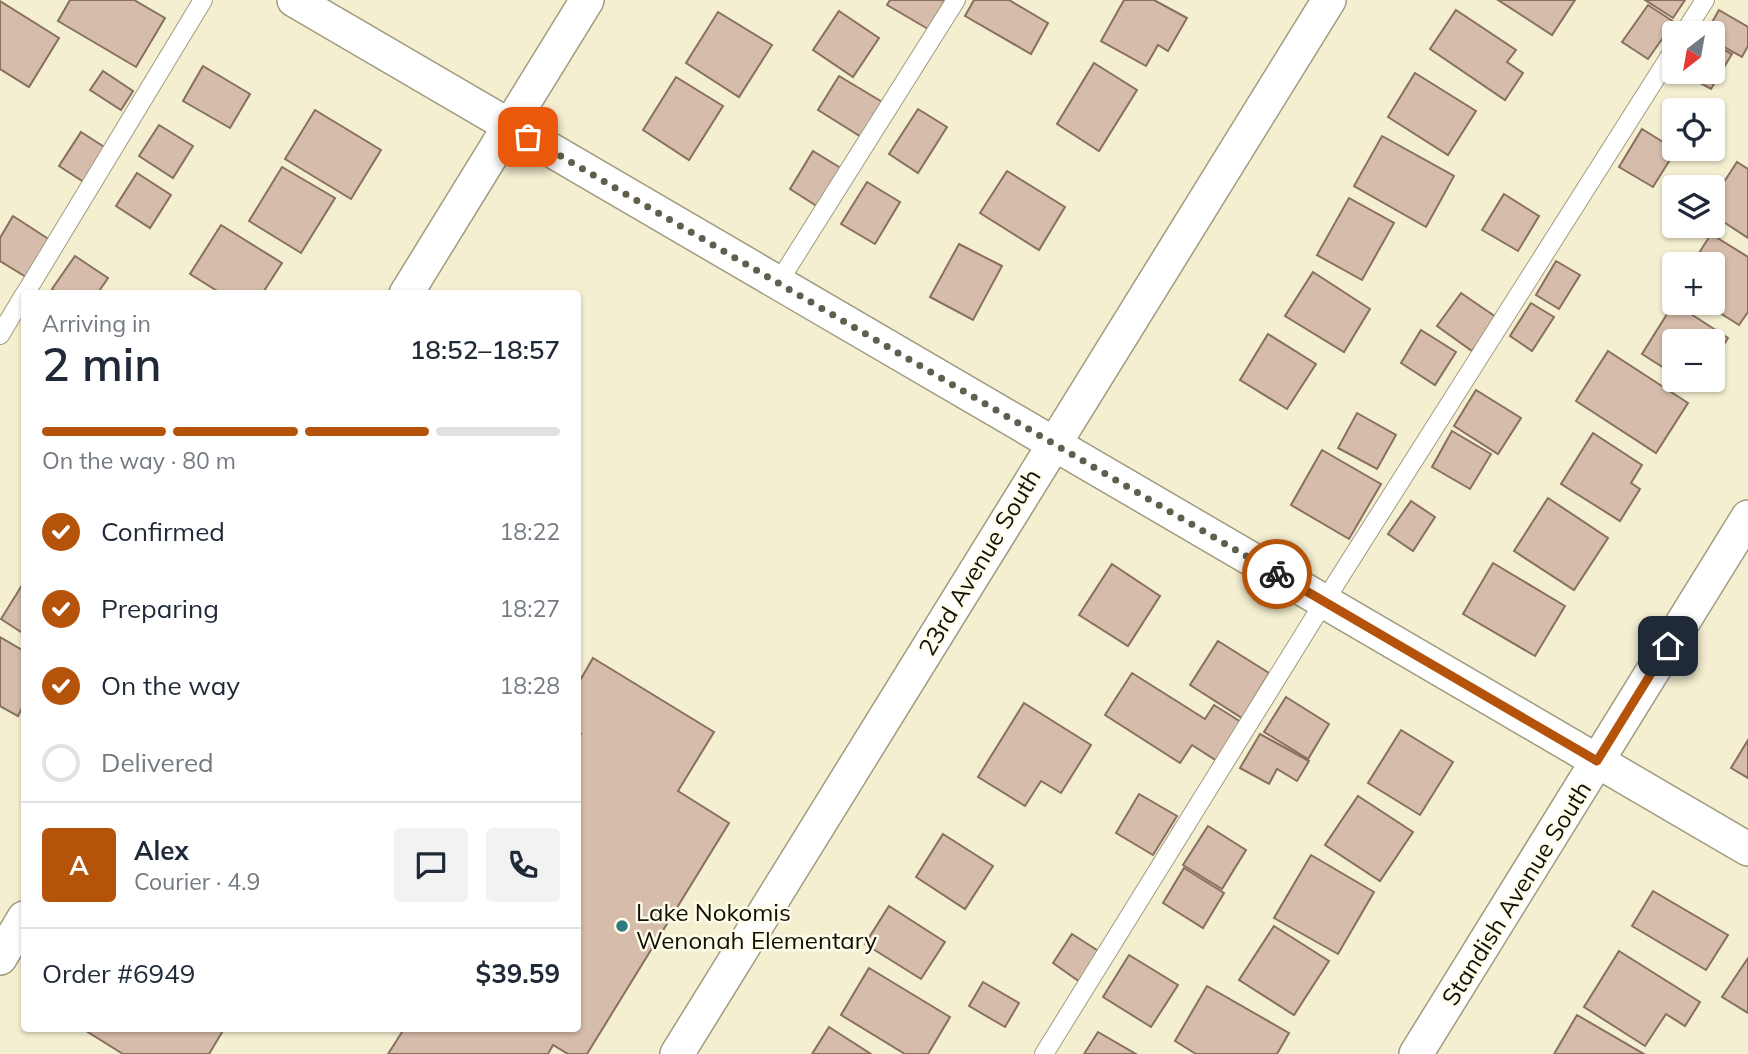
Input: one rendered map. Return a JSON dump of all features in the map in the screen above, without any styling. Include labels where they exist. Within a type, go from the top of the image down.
[{"type":"street","points":[[294,0],[1748,849]]},
{"type":"street","points":[[408,290],[587,0]]},
{"type":"street","name":"23rd Avenue South","points":[[677,1054],[1052,443],[1329,0]]},
{"type":"street","name":"Standish Avenue South","points":[[1416,1054],[1748,517]]},
{"type":"street","points":[[0,958],[21,923]]},
{"type":"lane","points":[[27,290],[203,0]]},
{"type":"lane","points":[[778,283],[956,0]]},
{"type":"lane","points":[[1692,21],[1705,0]]},
{"type":"lane","points":[[1044,1054],[1324,602],[1662,69]]},
{"type":"lane","points":[[0,335],[21,301]]},
{"type":"building","points":[[70,0],[134,0],[165,18],[136,67],[58,21]]},
{"type":"building","points":[[890,0],[945,0],[928,29],[887,5]]},
{"type":"building","points":[[974,0],[1009,0],[1048,23],[1031,54],[965,16]]},
{"type":"building","points":[[1124,0],[1154,0],[1187,18],[1168,51],[1158,45],[1146,66],[1101,41]]},
{"type":"building","points":[[1498,0],[1575,0],[1552,35]]},
{"type":"building","points":[[1645,0],[1685,0],[1673,18]]},
{"type":"building","points":[[0,1],[59,38],[29,87],[0,69]]},
{"type":"building","points":[[1648,5],[1672,21],[1662,21],[1662,39],[1648,59],[1622,42]]},
{"type":"building","points":[[1456,10],[1516,50],[1507,62],[1523,73],[1505,100],[1430,49]]},
{"type":"building","points":[[1719,10],[1748,27],[1748,46],[1742,57],[1726,48],[1726,21],[1713,21]]},
{"type":"building","points":[[839,11],[879,38],[853,77],[813,50]]},
{"type":"building","points":[[718,12],[772,45],[739,97],[686,63]]},
{"type":"building","points":[[1726,51],[1732,54],[1726,64]]},
{"type":"building","points":[[1094,63],[1137,90],[1099,151],[1057,124]]},
{"type":"building","points":[[203,66],[250,94],[230,128],[183,101]]},
{"type":"building","points":[[103,71],[133,91],[121,110],[90,90]]},
{"type":"building","points":[[1415,73],[1476,111],[1448,155],[1388,117]]},
{"type":"building","points":[[839,76],[884,103],[863,138],[818,110]]},
{"type":"building","points":[[676,77],[723,106],[689,160],[643,130]]},
{"type":"building","points":[[918,109],[947,127],[918,173],[889,154]]},
{"type":"building","points":[[315,110],[381,150],[351,199],[285,159]]},
{"type":"building","points":[[159,125],[193,146],[173,178],[139,156]]},
{"type":"building","points":[[1642,129],[1662,141],[1662,161],[1669,161],[1653,187],[1619,167]]},
{"type":"building","points":[[81,132],[109,150],[87,184],[59,166]]},
{"type":"building","points":[[1382,136],[1454,176],[1426,227],[1354,186]]},
{"type":"building","points":[[813,151],[844,170],[820,208],[790,189]]},
{"type":"building","points":[[1737,162],[1748,169],[1748,238],[1725,223],[1725,180]]},
{"type":"building","points":[[282,167],[335,198],[301,253],[249,221]]},
{"type":"building","points":[[1007,171],[1065,207],[1039,250],[980,213]]},
{"type":"building","points":[[137,173],[171,195],[150,228],[116,206]]},
{"type":"building","points":[[867,182],[900,202],[875,244],[841,224]]},
{"type":"building","points":[[1504,194],[1539,216],[1518,251],[1482,230]]},
{"type":"building","points":[[1349,198],[1394,223],[1362,280],[1317,255]]},
{"type":"building","points":[[13,216],[50,240],[26,277],[0,261],[0,238]]},
{"type":"building","points":[[221,225],[282,263],[265,290],[216,290],[190,274]]},
{"type":"building","points":[[1708,238],[1717,238],[1748,257],[1748,312],[1739,325],[1723,315],[1725,252],[1700,252]]},
{"type":"building","points":[[959,244],[1002,266],[973,320],[930,297]]},
{"type":"building","points":[[75,256],[108,278],[100,290],[52,289]]},
{"type":"building","points":[[1556,261],[1580,275],[1559,309],[1536,295]]},
{"type":"building","points":[[1313,272],[1370,309],[1344,352],[1285,316]]},
{"type":"building","points":[[1461,293],[1496,317],[1472,351],[1437,326]]},
{"type":"building","points":[[1531,303],[1554,317],[1532,351],[1510,336]]},
{"type":"building","points":[[1666,315],[1693,315],[1714,329],[1662,329],[1662,367],[1642,354]]},
{"type":"building","points":[[1421,330],[1456,352],[1435,385],[1401,363]]},
{"type":"building","points":[[1268,334],[1316,364],[1287,409],[1240,380]]},
{"type":"building","points":[[1608,351],[1662,386],[1662,392],[1671,392],[1688,403],[1656,453],[1576,401]]},
{"type":"building","points":[[1476,390],[1521,418],[1498,454],[1454,426]]},
{"type":"building","points":[[1357,413],[1396,435],[1377,469],[1338,448]]},
{"type":"building","points":[[1452,431],[1491,454],[1470,489],[1432,467]]},
{"type":"building","points":[[1593,433],[1642,465],[1631,483],[1640,489],[1620,521],[1561,484]]},
{"type":"building","points":[[1322,450],[1381,484],[1349,539],[1291,505]]},
{"type":"building","points":[[1548,498],[1608,538],[1574,590],[1514,551]]},
{"type":"building","points":[[1411,501],[1435,517],[1413,551],[1388,534]]},
{"type":"building","points":[[1493,563],[1565,606],[1535,656],[1463,614]]},
{"type":"building","points":[[1112,564],[1160,596],[1128,646],[1079,615]]},
{"type":"building","points":[[21,587],[21,632],[1,619]]},
{"type":"building","points":[[0,637],[21,649],[21,710],[18,716],[0,706]]},
{"type":"building","points":[[1218,641],[1269,673],[1242,718],[1190,685]]},
{"type":"building","name":"Lake Nokomis Wenonah Elementary","points":[[593,658],[714,732],[678,791],[729,823],[587,1054],[568,1054],[553,1045],[548,1054],[388,1054],[402,1032],[581,1032],[581,679]]},
{"type":"building","points":[[1132,673],[1205,719],[1214,705],[1241,722],[1217,761],[1192,745],[1180,763],[1105,715]]},
{"type":"building","points":[[1286,697],[1329,724],[1308,759],[1264,732]]},
{"type":"building","points":[[1024,703],[1091,745],[1061,793],[1041,781],[1025,806],[978,777]]},
{"type":"building","points":[[1401,730],[1453,762],[1420,815],[1368,783]]},
{"type":"building","points":[[1260,734],[1309,761],[1297,781],[1277,769],[1269,784],[1240,768]]},
{"type":"building","points":[[1748,740],[1748,778],[1731,768]]},
{"type":"building","points":[[1139,794],[1177,816],[1153,855],[1116,833]]},
{"type":"building","points":[[1358,796],[1413,832],[1380,881],[1325,845]]},
{"type":"building","points":[[1208,826],[1246,850],[1222,889],[1183,865]]},
{"type":"building","points":[[943,834],[993,866],[965,909],[916,877]]},
{"type":"building","points":[[1311,855],[1374,892],[1338,954],[1274,918]]},
{"type":"building","points":[[1184,868],[1224,893],[1203,928],[1163,903]]},
{"type":"building","points":[[1653,891],[1728,935],[1706,970],[1632,926]]},
{"type":"building","points":[[889,906],[945,942],[921,979],[865,944]]},
{"type":"building","points":[[1274,926],[1329,961],[1294,1015],[1239,980]]},
{"type":"building","points":[[1072,934],[1100,952],[1080,982],[1053,963]]},
{"type":"building","points":[[1619,951],[1700,1002],[1685,1026],[1666,1014],[1645,1046],[1584,1007]]},
{"type":"building","points":[[1129,955],[1178,985],[1151,1027],[1103,997]]},
{"type":"building","points":[[1748,958],[1748,1013],[1722,997]]},
{"type":"building","points":[[869,968],[950,1017],[928,1054],[905,1054],[841,1015]]},
{"type":"building","points":[[983,982],[1019,1003],[1005,1027],[969,1006]]},
{"type":"building","points":[[1207,986],[1289,1033],[1277,1054],[1196,1054],[1175,1041]]},
{"type":"building","points":[[1577,1015],[1644,1054],[1554,1054]]},
{"type":"building","points":[[829,1027],[871,1054],[812,1054]]},
{"type":"building","points":[[88,1032],[222,1032],[209,1054],[123,1054]]},
{"type":"building","points":[[1098,1032],[1136,1054],[1084,1054]]},
{"type":"way so far","points":[[528,137],[1277,574]]},
{"type":"place","name":"Lake Nokomis Wenonah Elementary","points":[[622,926]]},
{"type":"route","points":[[1277,574],[1597,761],[1668,646]]}]
